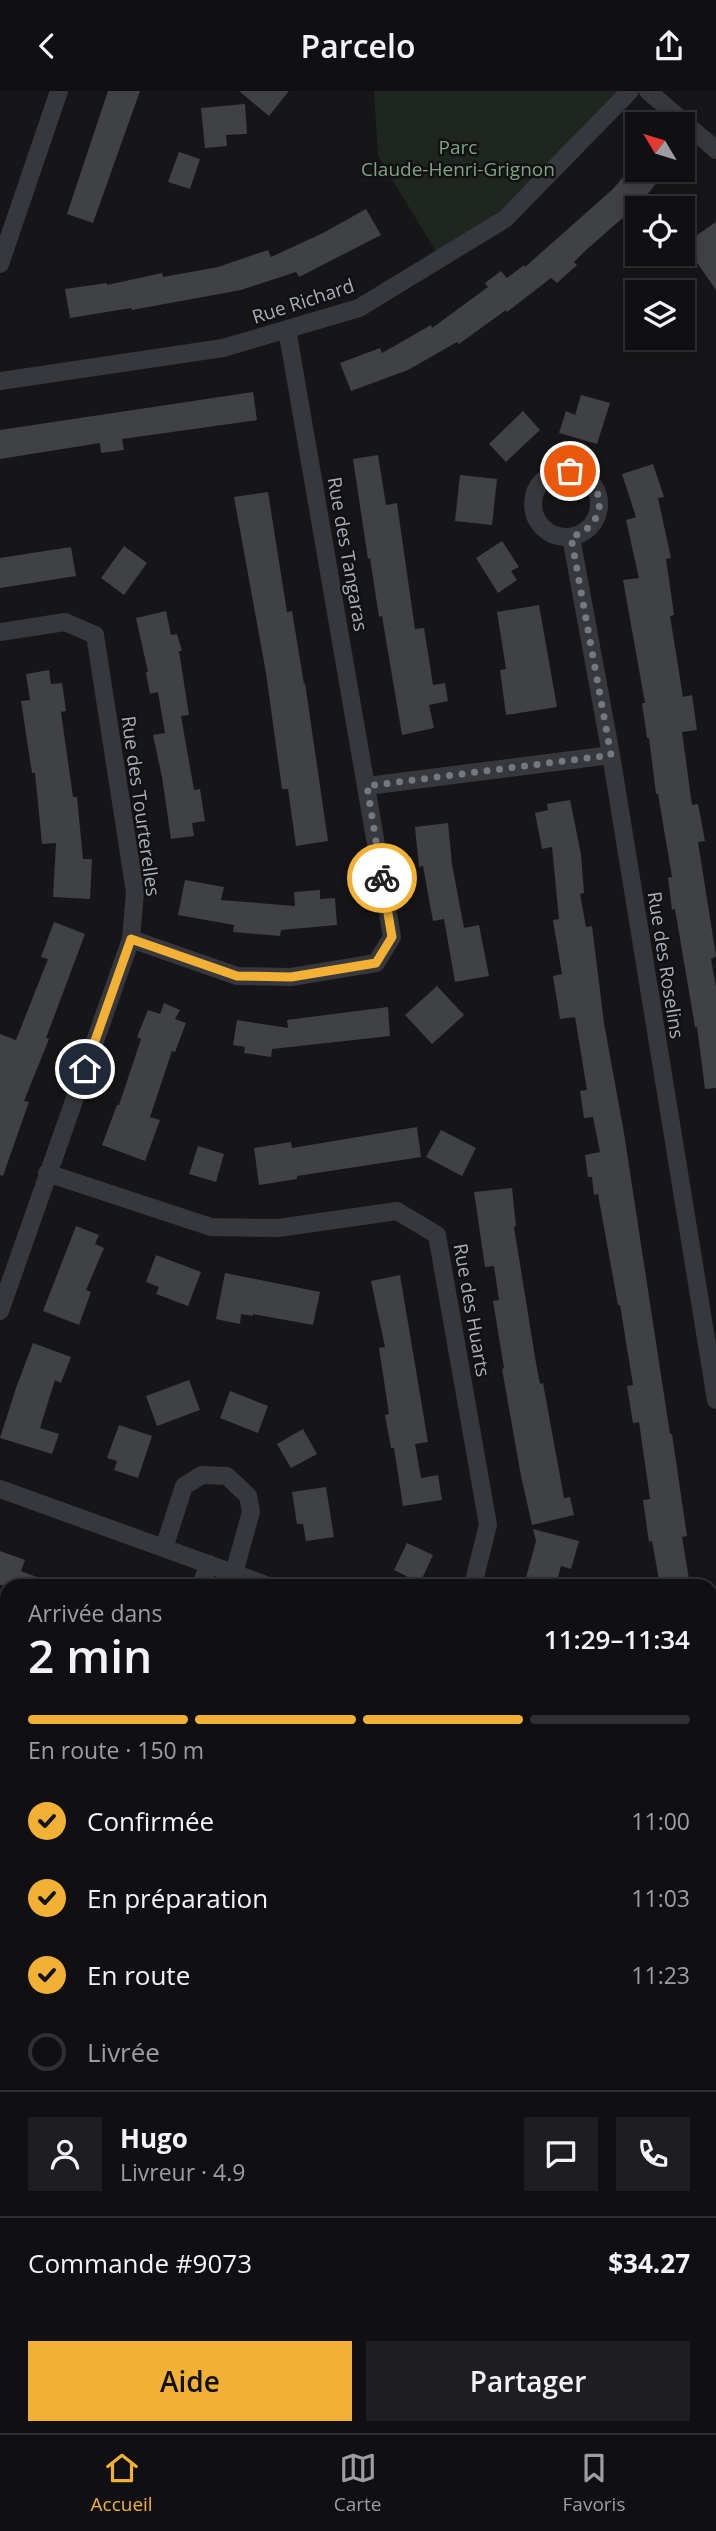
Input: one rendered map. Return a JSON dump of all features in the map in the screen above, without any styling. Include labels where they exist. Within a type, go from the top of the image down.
[{"type":"street","points":[[0,264],[59,91]]},
{"type":"street","name":"Rue Richard","points":[[0,381],[223,348],[359,309],[505,219],[630,91]]},
{"type":"street","points":[[648,91],[716,149]]},
{"type":"street","name":"Rue des Tangaras","points":[[131,939],[237,976],[291,977],[376,963],[392,937],[287,329]]},
{"type":"street","name":"Rue des Roselins","points":[[571,537],[611,755],[716,1400]]},
{"type":"street","name":"Rue des Tourterelles","points":[[0,632],[65,622],[94,635],[135,892],[131,939],[0,1311]]},
{"type":"street","points":[[367,786],[611,755]]},
{"type":"street","name":"Rue des Huarts","points":[[47,1173],[211,1227],[278,1228],[397,1211],[437,1235],[488,1525],[474,1579]]},
{"type":"street","points":[[164,1548],[184,1486],[202,1475],[227,1476],[248,1496],[251,1512],[234,1573]]},
{"type":"street","points":[[0,1489],[250,1579]]},
{"type":"street","points":[[203,1579],[209,1564]]},
{"type":"green space","name":"Parc Claude-Henri-Grignon","points":[[374,91],[622,91],[513,202],[438,255],[378,156]]},
{"type":"building","points":[[108,91],[140,91],[93,223],[67,214]]},
{"type":"building","points":[[239,91],[289,91],[269,116]]},
{"type":"building","points":[[245,104],[247,134],[226,135],[227,146],[205,148],[201,108]]},
{"type":"building","points":[[179,152],[200,159],[190,189],[168,182]]},
{"type":"building","points":[[625,175],[625,182],[657,182],[646,196],[625,196],[625,216],[586,250],[574,262],[577,265],[557,283],[551,278],[459,344],[457,342],[408,370],[351,391],[340,363],[380,348],[382,353],[431,325],[432,328],[488,287],[485,283],[501,271],[507,278],[524,265],[525,267],[613,189]]},
{"type":"building","points":[[366,209],[381,235],[299,277],[296,272],[241,290],[132,310],[131,308],[70,318],[65,289],[218,267],[268,250],[271,257]]},
{"type":"building","points":[[716,222],[716,290],[695,260],[695,236]]},
{"type":"building","points":[[253,392],[257,420],[122,439],[124,450],[101,453],[100,443],[0,459],[0,430]]},
{"type":"building","points":[[581,395],[610,403],[597,444],[559,433],[566,411],[575,415]]},
{"type":"building","points":[[523,411],[540,430],[506,462],[489,444]]},
{"type":"building","points":[[378,455],[386,505],[397,503],[415,629],[424,628],[433,685],[445,683],[448,701],[429,705],[434,728],[402,735],[382,616],[379,617],[370,558],[368,559],[353,459]]},
{"type":"building","points":[[653,464],[664,497],[658,498],[671,558],[666,559],[674,615],[670,616],[683,697],[692,695],[697,730],[682,732],[692,805],[698,804],[705,841],[698,842],[716,956],[711,959],[716,987],[716,1088],[705,1089],[697,1027],[675,909],[672,910],[668,878],[672,877],[656,794],[642,703],[645,703],[623,580],[639,578],[626,520],[636,517],[622,474]]},
{"type":"building","points":[[460,475],[497,479],[492,525],[455,521]]},
{"type":"building","points":[[268,492],[287,612],[292,611],[305,683],[328,841],[296,846],[288,789],[282,789],[266,673],[234,497]]},
{"type":"building","points":[[502,541],[519,567],[511,571],[517,580],[498,593],[476,558]]},
{"type":"building","points":[[124,546],[147,563],[124,595],[101,578]]},
{"type":"building","points":[[71,547],[76,576],[0,588],[0,558]]},
{"type":"building","points":[[539,605],[557,707],[506,715],[500,670],[506,669],[497,612]]},
{"type":"building","points":[[166,611],[171,635],[177,634],[182,651],[179,651],[189,715],[181,716],[194,790],[200,789],[205,821],[192,823],[194,836],[171,839],[153,735],[165,733],[158,692],[150,694],[136,618]]},
{"type":"building","points":[[49,670],[51,684],[62,683],[66,711],[61,712],[73,797],[77,797],[83,859],[92,859],[90,899],[53,897],[56,843],[42,844],[35,773],[32,773],[21,701],[30,700],[26,674]]},
{"type":"building","points":[[570,800],[581,854],[584,893],[580,894],[586,927],[592,926],[604,1023],[672,1434],[687,1536],[682,1537],[689,1579],[659,1579],[652,1541],[649,1542],[643,1500],[650,1499],[639,1422],[633,1423],[627,1386],[633,1385],[620,1305],[598,1194],[594,1195],[592,1177],[588,1177],[585,1155],[600,1152],[593,1117],[584,1118],[580,1091],[587,1090],[575,1017],[560,1019],[553,976],[562,974],[553,920],[559,919],[552,847],[542,849],[535,813],[548,810],[547,804]]},
{"type":"building","points":[[448,823],[452,864],[464,928],[479,925],[489,976],[455,982],[444,919],[433,921],[423,866],[419,867],[415,827]]},
{"type":"building","points":[[185,880],[224,887],[221,900],[295,906],[294,892],[320,890],[320,899],[335,898],[337,925],[281,930],[280,936],[233,932],[234,925],[178,915]]},
{"type":"building","points":[[54,922],[85,934],[46,1038],[49,1039],[24,1101],[29,1102],[3,1176],[0,1175],[0,1034],[16,1040],[48,959],[41,957]]},
{"type":"building","points":[[437,986],[464,1015],[432,1044],[405,1015]]},
{"type":"building","points":[[164,1003],[180,1010],[175,1019],[186,1023],[175,1052],[172,1051],[150,1117],[160,1120],[145,1161],[102,1145],[119,1105],[141,1039],[137,1037],[148,1010],[160,1014]]},
{"type":"building","points":[[388,1007],[390,1036],[272,1049],[271,1057],[244,1053],[245,1047],[233,1045],[237,1020],[288,1028],[287,1020]]},
{"type":"building","points":[[417,1127],[421,1157],[297,1176],[297,1179],[259,1185],[254,1148],[291,1142],[292,1148]]},
{"type":"building","points":[[441,1130],[476,1148],[462,1176],[426,1157]]},
{"type":"building","points":[[198,1146],[224,1154],[216,1182],[189,1174]]},
{"type":"building","points":[[512,1188],[514,1227],[536,1363],[540,1384],[543,1383],[564,1498],[570,1497],[574,1515],[532,1525],[502,1369],[504,1368],[493,1301],[499,1300],[494,1266],[485,1267],[474,1192]]},
{"type":"building","points":[[76,1226],[99,1235],[95,1244],[104,1248],[86,1290],[91,1292],[79,1325],[43,1311]]},
{"type":"building","points":[[156,1255],[201,1272],[188,1306],[156,1294],[159,1287],[146,1282]]},
{"type":"building","points":[[225,1273],[320,1292],[313,1325],[253,1314],[241,1314],[240,1324],[216,1319]]},
{"type":"building","points":[[400,1275],[428,1442],[415,1444],[421,1478],[438,1475],[442,1500],[403,1506],[394,1448],[391,1448],[385,1415],[389,1414],[379,1348],[385,1347],[371,1281]]},
{"type":"building","points":[[33,1343],[71,1357],[61,1383],[55,1380],[40,1428],[59,1434],[52,1454],[0,1438]]},
{"type":"building","points":[[189,1380],[200,1410],[157,1426],[146,1396]]},
{"type":"building","points":[[230,1391],[268,1406],[258,1433],[220,1418]]},
{"type":"building","points":[[119,1425],[152,1436],[138,1478],[114,1470],[117,1461],[107,1458]]},
{"type":"building","points":[[303,1429],[317,1454],[291,1468],[277,1444]]},
{"type":"building","points":[[326,1487],[334,1537],[306,1541],[303,1524],[297,1524],[292,1492]]},
{"type":"building","points":[[533,1529],[579,1541],[571,1569],[561,1566],[558,1579],[526,1579],[536,1541]]},
{"type":"building","points":[[407,1543],[433,1555],[422,1579],[412,1579],[394,1570]]},
{"type":"building","points":[[0,1551],[25,1560],[21,1571],[42,1579],[0,1579]]},
{"type":"way so far","points":[[382,878],[367,786],[611,755],[571,537],[582,534],[591,527],[600,506],[594,486],[586,477],[570,471]]},
{"type":"route","points":[[85,1069],[131,939],[237,976],[291,977],[376,963],[392,937],[382,878]]}]
